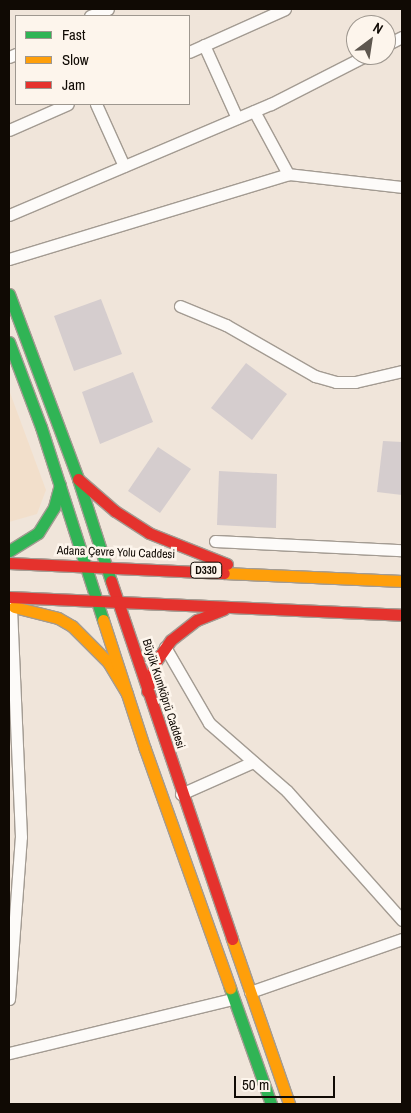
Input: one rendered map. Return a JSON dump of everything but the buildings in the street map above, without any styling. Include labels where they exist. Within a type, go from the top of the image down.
[{"type":"main road","name":"Büyük Kumköprü Caddesi","points":[[9,294],[78,479],[147,691],[289,1104]]},
{"type":"main road","points":[[9,342],[60,485],[127,694],[271,1104]]},
{"type":"main road","points":[[78,479],[115,511],[149,533],[211,559],[259,572]]},
{"type":"main road","points":[[9,551],[27,543],[38,533],[54,507],[60,485]]},
{"type":"main road","name":"Adana Çevre Yolu Caddesi","points":[[9,563],[259,572],[402,581]]},
{"type":"main road","points":[[10,603],[97,601],[402,615]]},
{"type":"main road","points":[[10,603],[58,618],[72,626],[108,662],[127,694]]},
{"type":"main road","points":[[147,691],[151,672],[165,648],[197,620],[230,606]]},
{"type":"street","points":[[93,15],[108,9]]},
{"type":"street","points":[[190,52],[286,9]]},
{"type":"street","points":[[204,45],[237,118]]},
{"type":"street","points":[[9,215],[254,111],[347,65]]},
{"type":"street","points":[[9,130],[66,105]]},
{"type":"street","points":[[96,105],[124,166]]},
{"type":"street","points":[[254,111],[288,174]]},
{"type":"street","points":[[9,259],[288,174],[402,187]]},
{"type":"street","points":[[180,306],[226,325],[315,376],[336,382],[356,382],[402,371]]},
{"type":"street","points":[[216,541],[402,550]]},
{"type":"street","points":[[9,999],[11,940],[21,837],[14,797],[10,603]]},
{"type":"street","points":[[165,648],[209,723],[287,791],[334,840],[402,920]]},
{"type":"street","points":[[182,794],[254,762]]},
{"type":"street","points":[[250,992],[402,939]]},
{"type":"street","points":[[9,1053],[233,999]]},
{"type":"shaded area","points":[[9,390],[46,490],[37,514],[9,522]]},
{"type":"traffic: fast","points":[[9,294],[78,479],[111,581]]},
{"type":"traffic: fast","points":[[9,342],[41,427],[103,620]]},
{"type":"traffic: fast","points":[[9,551],[38,533],[54,507],[60,485]]},
{"type":"traffic: fast","points":[[230,988],[271,1104]]},
{"type":"traffic: slow","points":[[224,573],[402,581]]},
{"type":"traffic: slow","points":[[14,607],[58,618],[72,626],[108,662],[127,694]]},
{"type":"traffic: slow","points":[[103,620],[145,749],[230,988]]},
{"type":"traffic: slow","points":[[232,939],[289,1104]]},
{"type":"traffic: jam","points":[[78,479],[115,511],[149,533],[227,564]]},
{"type":"traffic: jam","points":[[9,563],[224,573]]},
{"type":"traffic: jam","points":[[111,581],[232,939]]},
{"type":"traffic: jam","points":[[9,597],[402,615]]},
{"type":"traffic: jam","points":[[147,691],[154,664],[171,640],[197,620],[224,609]]}]
